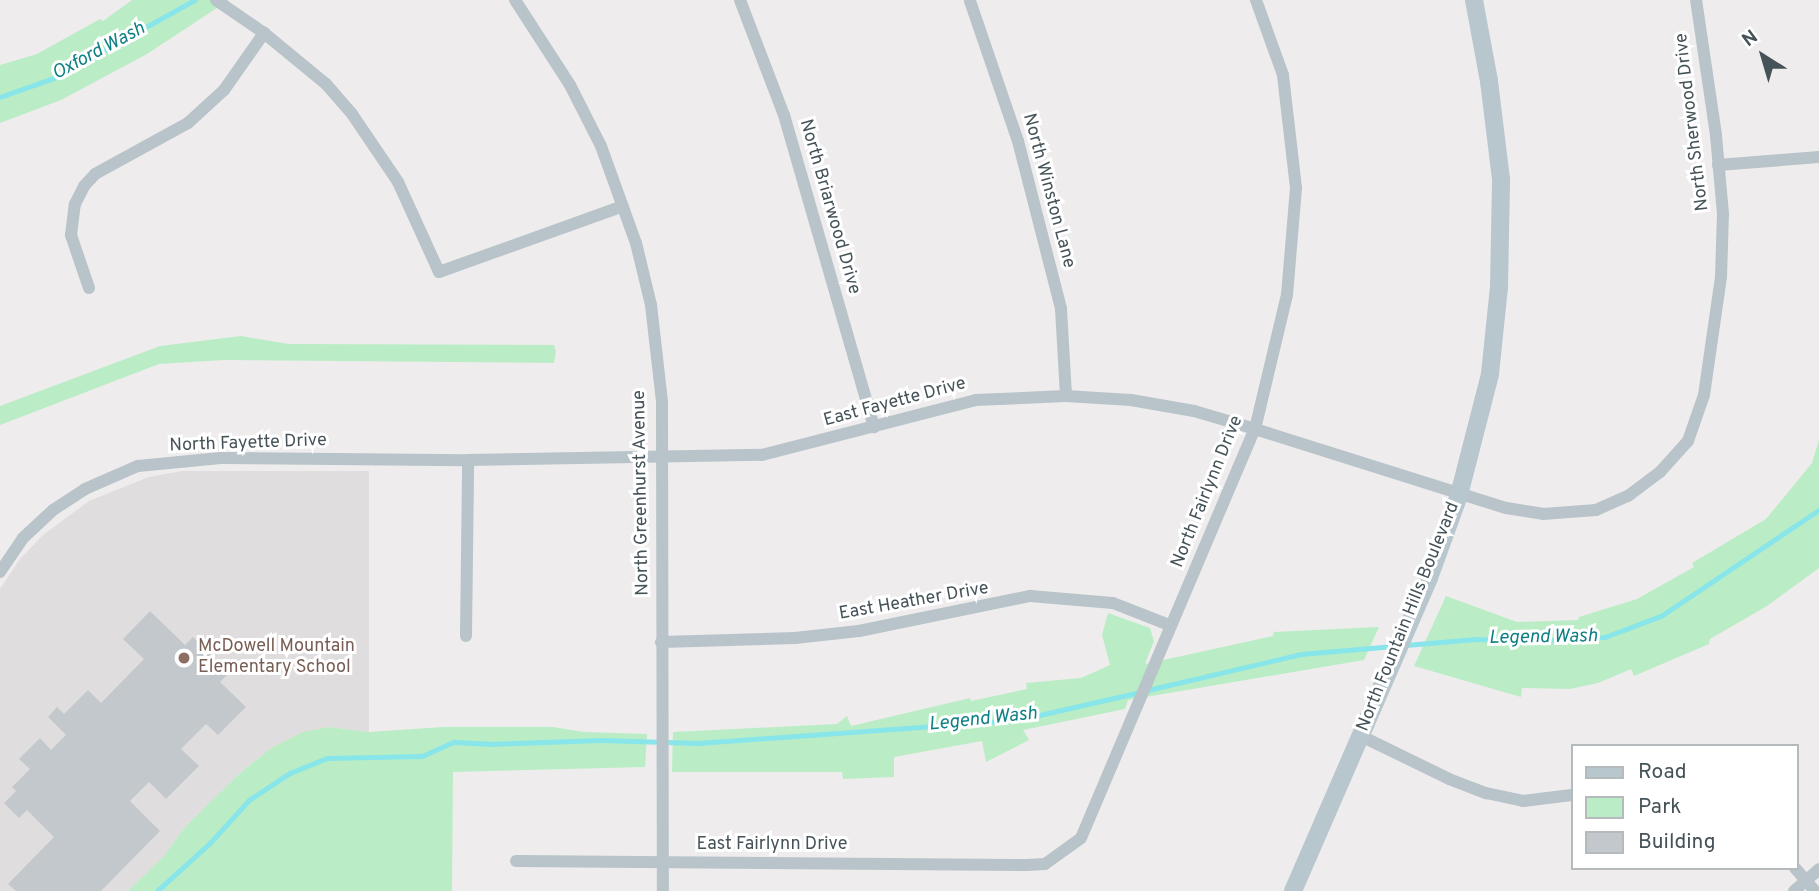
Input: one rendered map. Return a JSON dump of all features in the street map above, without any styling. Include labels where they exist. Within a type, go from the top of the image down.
[{"type":"main road","name":"North Fountain Hills Boulevard","points":[[1293,891],[1429,578],[1459,495],[1490,374],[1499,287],[1501,179],[1489,80],[1474,0]]},
{"type":"street","points":[[216,0],[264,33],[326,84],[352,114],[398,182],[439,272],[623,206]]},
{"type":"street","name":"North Greenhurst Avenue","points":[[515,0],[587,116],[636,243],[651,305],[662,402],[663,891]]},
{"type":"street","name":"North Briarwood Drive","points":[[740,0],[784,115],[874,427]]},
{"type":"street","name":"North Fairlynn Drive","points":[[1027,864],[1045,864],[1081,838],[1169,625],[1223,510],[1255,429],[1287,295],[1297,188],[1283,75],[1256,0]]},
{"type":"street","name":"North Sherwood Drive","points":[[1459,495],[1506,508],[1543,514],[1596,510],[1628,496],[1660,472],[1688,441],[1703,395],[1721,277],[1723,214],[1696,0]]},
{"type":"street","name":"North Winston Lane","points":[[970,1],[1018,141],[1062,309],[1066,396]]},
{"type":"street","points":[[89,288],[71,235],[75,204],[83,186],[95,174],[188,123],[224,90],[264,33]]},
{"type":"street","points":[[1718,165],[1819,157]]},
{"type":"street","name":"East Fayette Drive","points":[[369,459],[762,455],[976,400],[1066,396],[1131,400],[1194,411],[1459,495]]},
{"type":"street","name":"North Fayette Drive","points":[[0,572],[23,538],[53,510],[85,489],[138,466],[221,458],[369,459]]},
{"type":"street","points":[[466,636],[468,460]]},
{"type":"street","name":"East Heather Drive","points":[[661,642],[795,638],[859,631],[1030,596],[1113,603],[1169,625]]},
{"type":"street","points":[[1361,736],[1449,779],[1486,793],[1523,801],[1570,795]]},
{"type":"street","name":"East Fairlynn Drive","points":[[516,861],[1027,864]]},
{"type":"street","points":[[1794,891],[1811,886],[1819,869]]},
{"type":"street","points":[[1798,870],[1811,886]]},
{"type":"shaded area","name":"McDowell Mountain Elementary School","points":[[182,471],[369,471],[369,732],[329,727],[271,748],[240,773],[184,828],[164,856],[128,891],[0,891],[0,589],[20,559],[43,535],[89,501],[149,477]]},
{"type":"green space","points":[[132,0],[229,0],[147,54],[61,100],[0,123],[0,65],[37,54],[100,19],[103,21]]},
{"type":"green space","points":[[241,336],[289,344],[554,345],[556,352],[554,363],[224,360],[159,364],[0,425],[0,406],[160,346]]},
{"type":"green space","points":[[1819,440],[1819,568],[1767,606],[1710,639],[1709,644],[1634,676],[1631,669],[1598,683],[1570,689],[1522,688],[1521,697],[1414,666],[1446,596],[1517,622],[1578,620],[1579,617],[1637,599],[1694,567],[1692,563],[1766,519],[1812,463]]},
{"type":"green space","points":[[1108,613],[1150,628],[1154,641],[1145,664],[1273,636],[1274,632],[1379,627],[1364,660],[1128,700],[1125,709],[1023,730],[1029,740],[986,762],[982,741],[894,757],[894,777],[843,779],[842,772],[672,772],[673,732],[837,724],[847,716],[851,726],[970,698],[971,701],[1027,689],[1026,683],[1081,678],[1110,665],[1102,635]]},
{"type":"green space","points":[[329,727],[369,732],[443,727],[553,727],[584,732],[647,734],[645,767],[453,772],[452,891],[128,891],[164,856],[184,828],[240,773],[271,748],[303,732]]},
{"type":"building","points":[[150,611],[185,645],[193,637],[229,673],[220,682],[246,707],[218,735],[206,724],[181,749],[199,766],[166,799],[149,782],[130,801],[160,831],[101,891],[16,891],[8,884],[54,837],[27,810],[19,818],[4,803],[16,791],[12,787],[30,769],[19,759],[40,738],[51,750],[66,735],[48,717],[57,707],[64,714],[88,690],[101,703],[144,659],[123,639]]},
{"type":"waterway","name":"Oxford Wash","points":[[0,97],[54,78],[195,0]]},
{"type":"waterway","name":"Legend Wash","points":[[1406,645],[1476,639],[1540,641],[1605,637],[1661,616],[1819,510]]},
{"type":"waterway","name":"Legend Wash","points":[[1148,690],[1301,654],[1394,646]]},
{"type":"waterway","name":"Legend Wash","points":[[157,891],[210,843],[249,800],[290,773],[327,758],[422,756],[454,742],[489,744],[601,740],[698,743],[1018,720],[1140,692]]},
{"type":"place","name":"McDowell Mountain Elementary School","points":[[184,658]]}]
